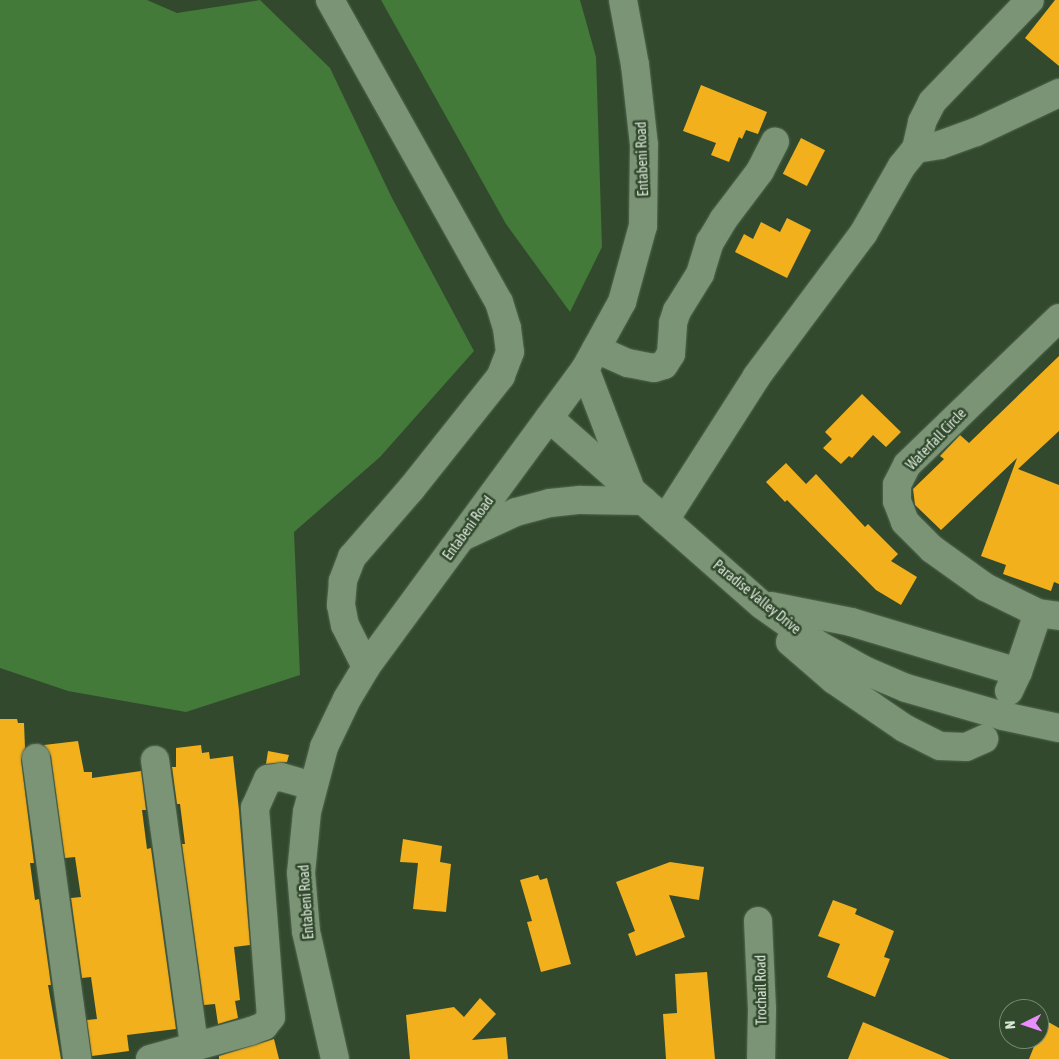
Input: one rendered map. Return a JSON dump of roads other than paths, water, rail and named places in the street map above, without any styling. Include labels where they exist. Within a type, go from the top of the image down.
[{"type":"street","points":[[330,0],[499,302],[507,328],[510,352],[501,376],[411,489],[352,558],[343,581],[341,605],[345,625],[366,667]]},
{"type":"street","points":[[665,520],[757,376],[862,234],[902,166],[916,149],[922,122],[932,102],[1030,0]]},
{"type":"street","name":"Entabeni Road","points":[[335,1059],[306,932],[301,873],[307,812],[313,786],[324,747],[347,699],[366,667],[591,359],[622,302],[643,226],[644,145],[626,3]]},
{"type":"street","points":[[916,149],[940,144],[976,132],[1059,93]]},
{"type":"street","points":[[461,538],[516,512],[550,503],[638,496],[621,469],[591,359],[628,362],[654,368],[664,366],[671,354],[673,323],[677,310],[700,274],[710,242],[723,220],[760,171],[775,142]]},
{"type":"street","name":"Waterfall Circle","points":[[762,605],[851,622],[1013,681],[1049,614],[985,587],[932,549],[905,522],[896,501],[896,485],[907,465],[1059,318]]},
{"type":"street","name":"Paradise Valley Drive","points":[[549,418],[762,605],[818,644],[866,671],[906,688],[1003,716],[1059,728]]},
{"type":"street","points":[[762,605],[785,637],[820,668],[904,728],[940,746],[966,747],[984,740]]},
{"type":"street","points":[[36,758],[77,1059]]},
{"type":"street","points":[[154,760],[194,1046]]},
{"type":"street","points":[[150,1059],[251,1031],[264,1026],[271,1017],[255,808],[268,779],[281,777],[313,786]]},
{"type":"street","name":"Trochail Road","points":[[758,921],[762,1009],[761,1059]]}]
